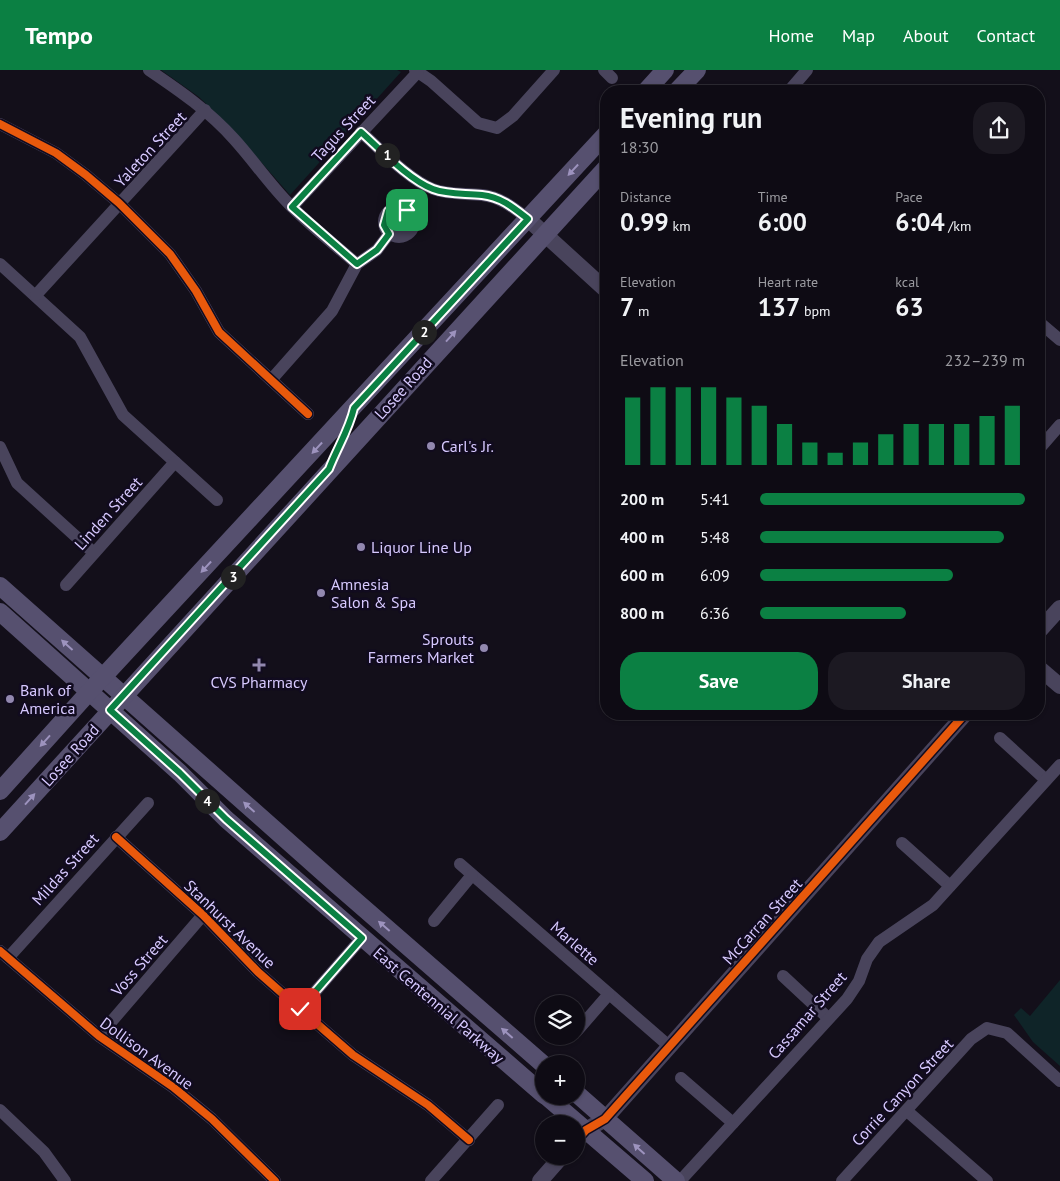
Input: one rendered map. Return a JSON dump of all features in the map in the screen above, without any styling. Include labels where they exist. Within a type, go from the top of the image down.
[{"type":"main road","points":[[651,85],[665,70]]},
{"type":"main road","points":[[683,85],[697,70]]},
{"type":"main road","name":"Losee Road","points":[[0,792],[89,692],[600,141]]},
{"type":"main road","name":"Losee Road","points":[[0,832],[358,437],[600,174]]},
{"type":"main road","points":[[358,437],[363,412],[373,399],[390,368]]},
{"type":"main road","points":[[329,469],[341,439],[349,428],[354,408]]},
{"type":"main road","name":"East Centennial Parkway","points":[[0,586],[336,884],[535,1057]]},
{"type":"main road","name":"East Centennial Parkway","points":[[0,612],[180,773],[226,819],[535,1086]]},
{"type":"main road","points":[[226,819],[258,831],[319,884],[336,884]]},
{"type":"main road","points":[[585,1101],[676,1181]]},
{"type":"main road","name":"East Centennial Parkway","points":[[554,1105],[563,1115]]},
{"type":"main road","name":"East Centennial Parkway","points":[[585,1139],[645,1181]]},
{"type":"street","points":[[149,70],[192,98],[205,110],[234,140],[264,178],[292,207],[357,264]]},
{"type":"street","points":[[417,71],[478,123],[497,128],[513,116],[554,70]]},
{"type":"street","points":[[794,85],[807,70]]},
{"type":"street","name":"Tagus Street","points":[[292,207],[417,71]]},
{"type":"street","name":"Yaleton Street","points":[[36,295],[205,110]]},
{"type":"street","points":[[0,124],[56,153],[119,203],[170,254],[196,291],[219,332],[308,414]]},
{"type":"street","points":[[361,132],[409,173],[431,188],[452,194],[484,195],[506,202],[528,219],[600,284]]},
{"type":"street","points":[[270,380],[332,311],[357,264],[377,250],[389,234]]},
{"type":"street","points":[[0,264],[80,337],[123,415],[217,500]]},
{"type":"street","points":[[1045,327],[1060,340]]},
{"type":"street","points":[[1045,442],[1060,425]]},
{"type":"street","points":[[0,447],[17,483],[94,553]]},
{"type":"street","name":"Linden Street","points":[[66,585],[175,462]]},
{"type":"street","points":[[1045,624],[1060,608]]},
{"type":"street","points":[[1045,673],[1060,686]]},
{"type":"street","name":"McCarran Street","points":[[585,1133],[605,1118],[960,720]]},
{"type":"street","points":[[1000,738],[1046,780]]},
{"type":"street","name":"Cassamar Street","points":[[680,1181],[854,988],[867,959],[879,942],[933,905],[1060,765]]},
{"type":"street","name":"Mildas Street","points":[[4,954],[148,803]]},
{"type":"street","name":"Stanhurst Avenue","points":[[116,837],[203,915],[258,972],[300,1009],[354,1055],[428,1105],[469,1140]]},
{"type":"street","points":[[902,843],[950,886]]},
{"type":"street","name":"Marlette","points":[[460,864],[669,1046]]},
{"type":"street","points":[[434,921],[472,875]]},
{"type":"street","name":"Voss Street","points":[[99,1036],[203,915]]},
{"type":"street","points":[[300,1009],[362,938]]},
{"type":"street","name":"Dollison Avenue","points":[[4,954],[99,1036],[173,1087],[212,1119],[275,1181]]},
{"type":"street","points":[[783,976],[828,1018]]},
{"type":"street","points":[[585,1022],[610,994]]},
{"type":"street","name":"Corrie Canyon Street","points":[[842,1181],[971,1039],[986,1028],[1007,1033],[1060,1081]]},
{"type":"street","points":[[681,1078],[733,1123]]},
{"type":"street","points":[[431,1181],[498,1105]]},
{"type":"street","points":[[907,1110],[987,1181]]},
{"type":"street","points":[[1,1112],[44,1152],[65,1181]]},
{"type":"street","points":[[540,1181],[554,1165]]},
{"type":"green space","points":[[161,70],[397,70],[401,72],[290,195],[233,130],[199,97]]},
{"type":"green space","points":[[1060,980],[1060,1066],[1033,1042],[1014,1015],[1021,1008],[1030,1016]]},
{"type":"cycle path","points":[[0,124],[56,153],[119,203],[170,254],[196,291],[219,332],[308,414]]},
{"type":"cycle path","points":[[585,1131],[605,1119],[960,720]]},
{"type":"cycle path","points":[[116,837],[203,915],[258,972],[353,1055],[428,1105],[469,1140]]},
{"type":"cycle path","points":[[0,951],[99,1036],[173,1087],[212,1119],[275,1181]]},
{"type":"place","name":"Carl's Jr.","points":[[431,446]]},
{"type":"place","name":"Liquor Line Up","points":[[361,547]]},
{"type":"place","name":"Amnesia Salon & Spa","points":[[321,593]]},
{"type":"place","name":"Sprouts Farmers Market","points":[[484,648]]},
{"type":"place","name":"CVS Pharmacy","points":[[259,665]]},
{"type":"place","name":"Bank of America","points":[[10,699]]},
{"type":"route","points":[[300,1009],[362,938],[226,819],[180,773],[110,710],[244,565],[329,469],[341,439],[349,428],[354,408],[528,219],[506,202],[484,195],[452,194],[431,188],[409,173],[361,132],[292,207],[357,264],[377,250],[389,234],[384,225],[385,216],[388,211],[397,207],[407,210]]}]
